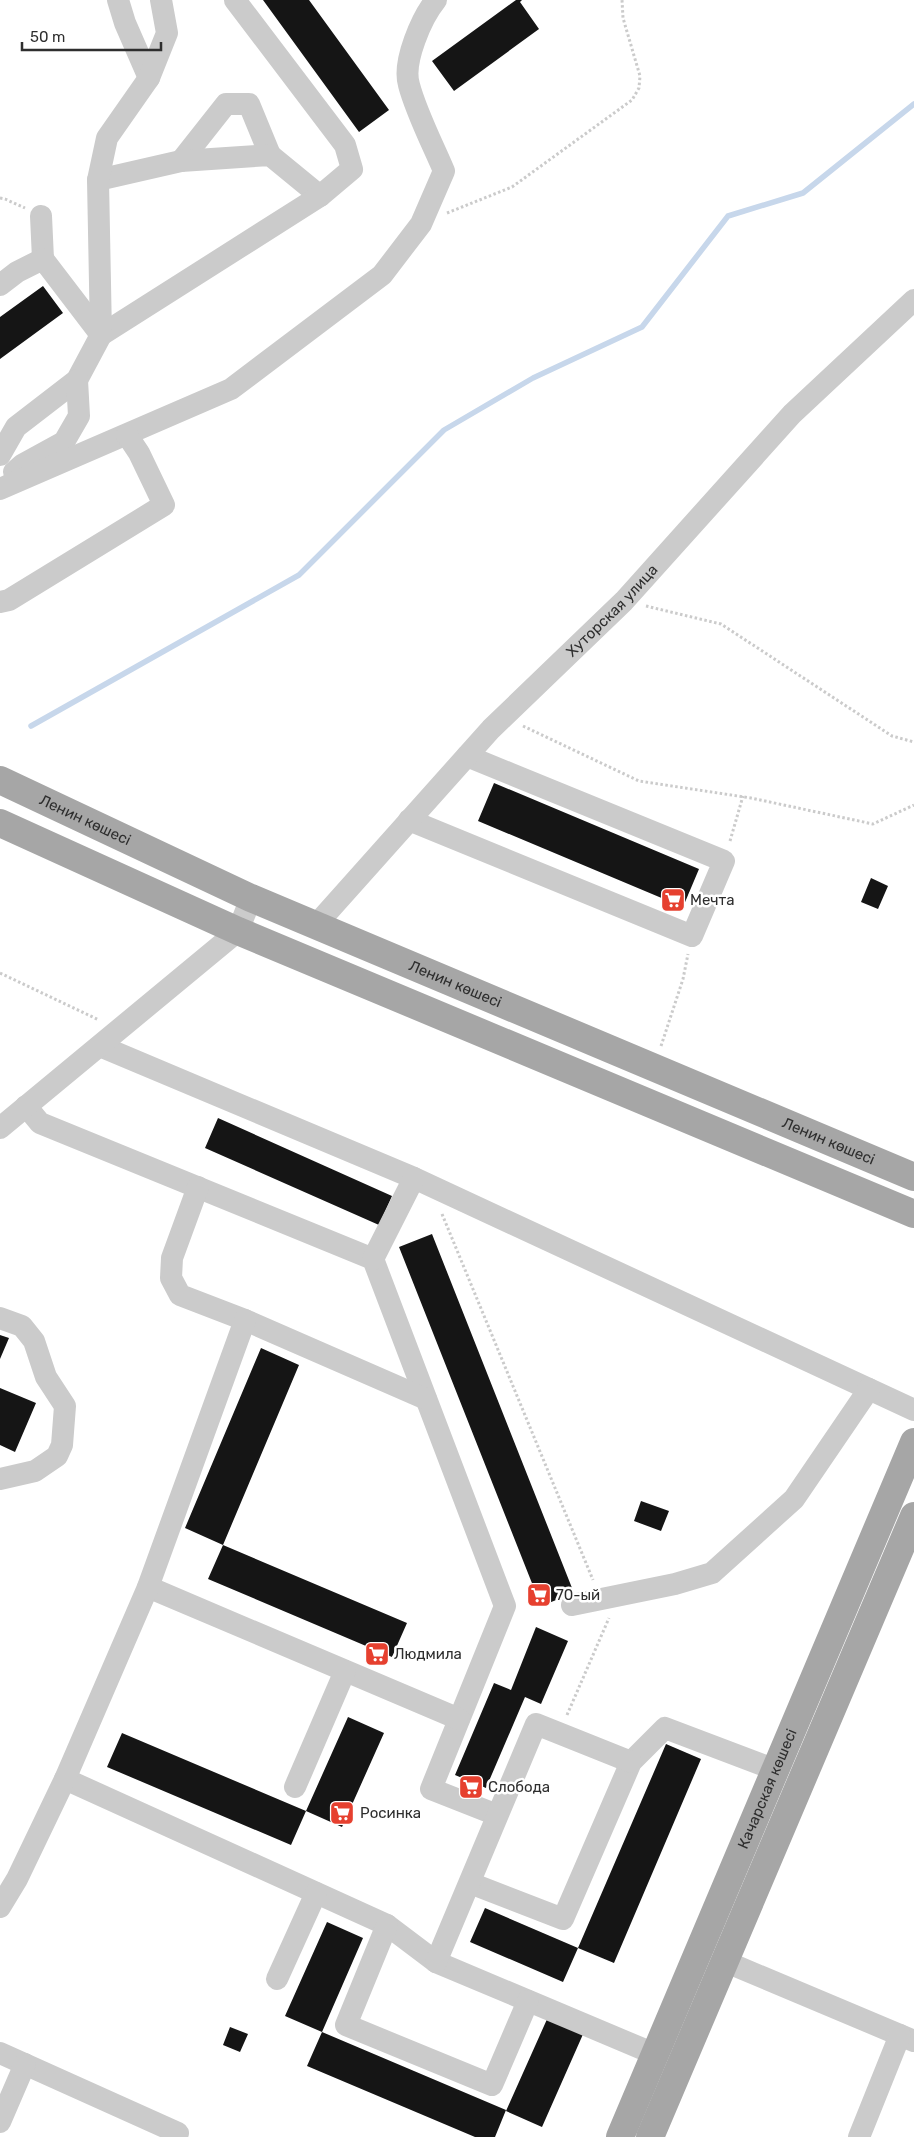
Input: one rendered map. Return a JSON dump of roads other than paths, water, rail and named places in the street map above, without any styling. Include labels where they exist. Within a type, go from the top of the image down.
[{"type":"main road","name":"Ленин көшесі","points":[[0,780],[251,898],[914,1177]]},
{"type":"main road","points":[[0,823],[238,931],[914,1214]]},
{"type":"main road","name":"Качарская көшесі","points":[[620,2137],[914,1442]]},
{"type":"main road","name":"Качарская көшесі","points":[[650,2137],[724,1962],[908,1546],[914,1516]]},
{"type":"street","points":[[118,0],[125,23],[150,78]]},
{"type":"street","points":[[0,455],[16,427],[77,380],[101,335],[98,180],[107,138],[150,78],[167,33],[161,0]]},
{"type":"street","points":[[101,335],[320,196],[352,169],[346,145],[235,0]]},
{"type":"street","points":[[0,489],[230,389],[382,275],[421,224],[444,171],[408,84],[410,56],[427,4]]},
{"type":"street","points":[[182,161],[226,104],[249,104],[270,155],[320,196]]},
{"type":"street","points":[[98,180],[182,161],[270,155]]},
{"type":"street","points":[[41,216],[43,259],[101,335]]},
{"type":"street","points":[[0,285],[17,272],[43,259]]},
{"type":"street","name":"Хуторская улица","points":[[316,925],[504,716],[624,601],[792,414],[914,300]]},
{"type":"street","points":[[0,484],[22,465],[64,442],[80,416],[77,380]]},
{"type":"street","points":[[0,602],[9,600],[164,504],[139,453],[127,435]]},
{"type":"street","points":[[409,820],[692,936],[724,861],[467,756]]},
{"type":"street","points":[[0,1128],[238,931],[251,898]]},
{"type":"street","points":[[100,1046],[422,1182],[914,1410]]},
{"type":"street","points":[[26,1106],[40,1124],[373,1259],[505,1606],[431,1789],[497,1815]]},
{"type":"street","points":[[373,1259],[422,1182]]},
{"type":"street","points":[[198,1187],[172,1258],[171,1278],[180,1295],[245,1320],[426,1400]]},
{"type":"street","points":[[0,1318],[22,1326],[34,1341],[46,1377],[65,1406],[62,1445],[57,1456],[35,1471],[0,1479]]},
{"type":"street","points":[[0,1907],[16,1879],[65,1779],[148,1587],[245,1320]]},
{"type":"street","points":[[572,1605],[675,1584],[712,1573],[794,1499],[869,1388]]},
{"type":"street","points":[[148,1587],[459,1719]]},
{"type":"street","points":[[295,1787],[345,1671]]},
{"type":"street","points":[[436,1962],[536,1724],[631,1762]]},
{"type":"street","points":[[470,1883],[563,1919],[631,1762],[664,1728],[712,1740],[776,1770]]},
{"type":"street","points":[[65,1779],[387,1925],[436,1962],[656,2055]]},
{"type":"street","points":[[278,1979],[316,1893]]},
{"type":"street","points":[[387,1925],[346,2025],[492,2085],[528,2001]]},
{"type":"street","points":[[724,1962],[907,2038],[858,2137]]},
{"type":"street","points":[[0,2052],[178,2133],[176,2137]]},
{"type":"street","points":[[0,2122],[25,2064]]},
{"type":"waterway","points":[[31,726],[299,575],[444,430],[533,378],[642,327],[728,216],[803,193],[914,104]]},
{"type":"place","name":"Мечта","points":[[673,900]]},
{"type":"place","name":"70-ый","points":[[539,1595]]},
{"type":"place","name":"Людмила","points":[[377,1654]]},
{"type":"place","name":"Слобода","points":[[471,1787]]},
{"type":"place","name":"Росинка","points":[[342,1813]]}]
